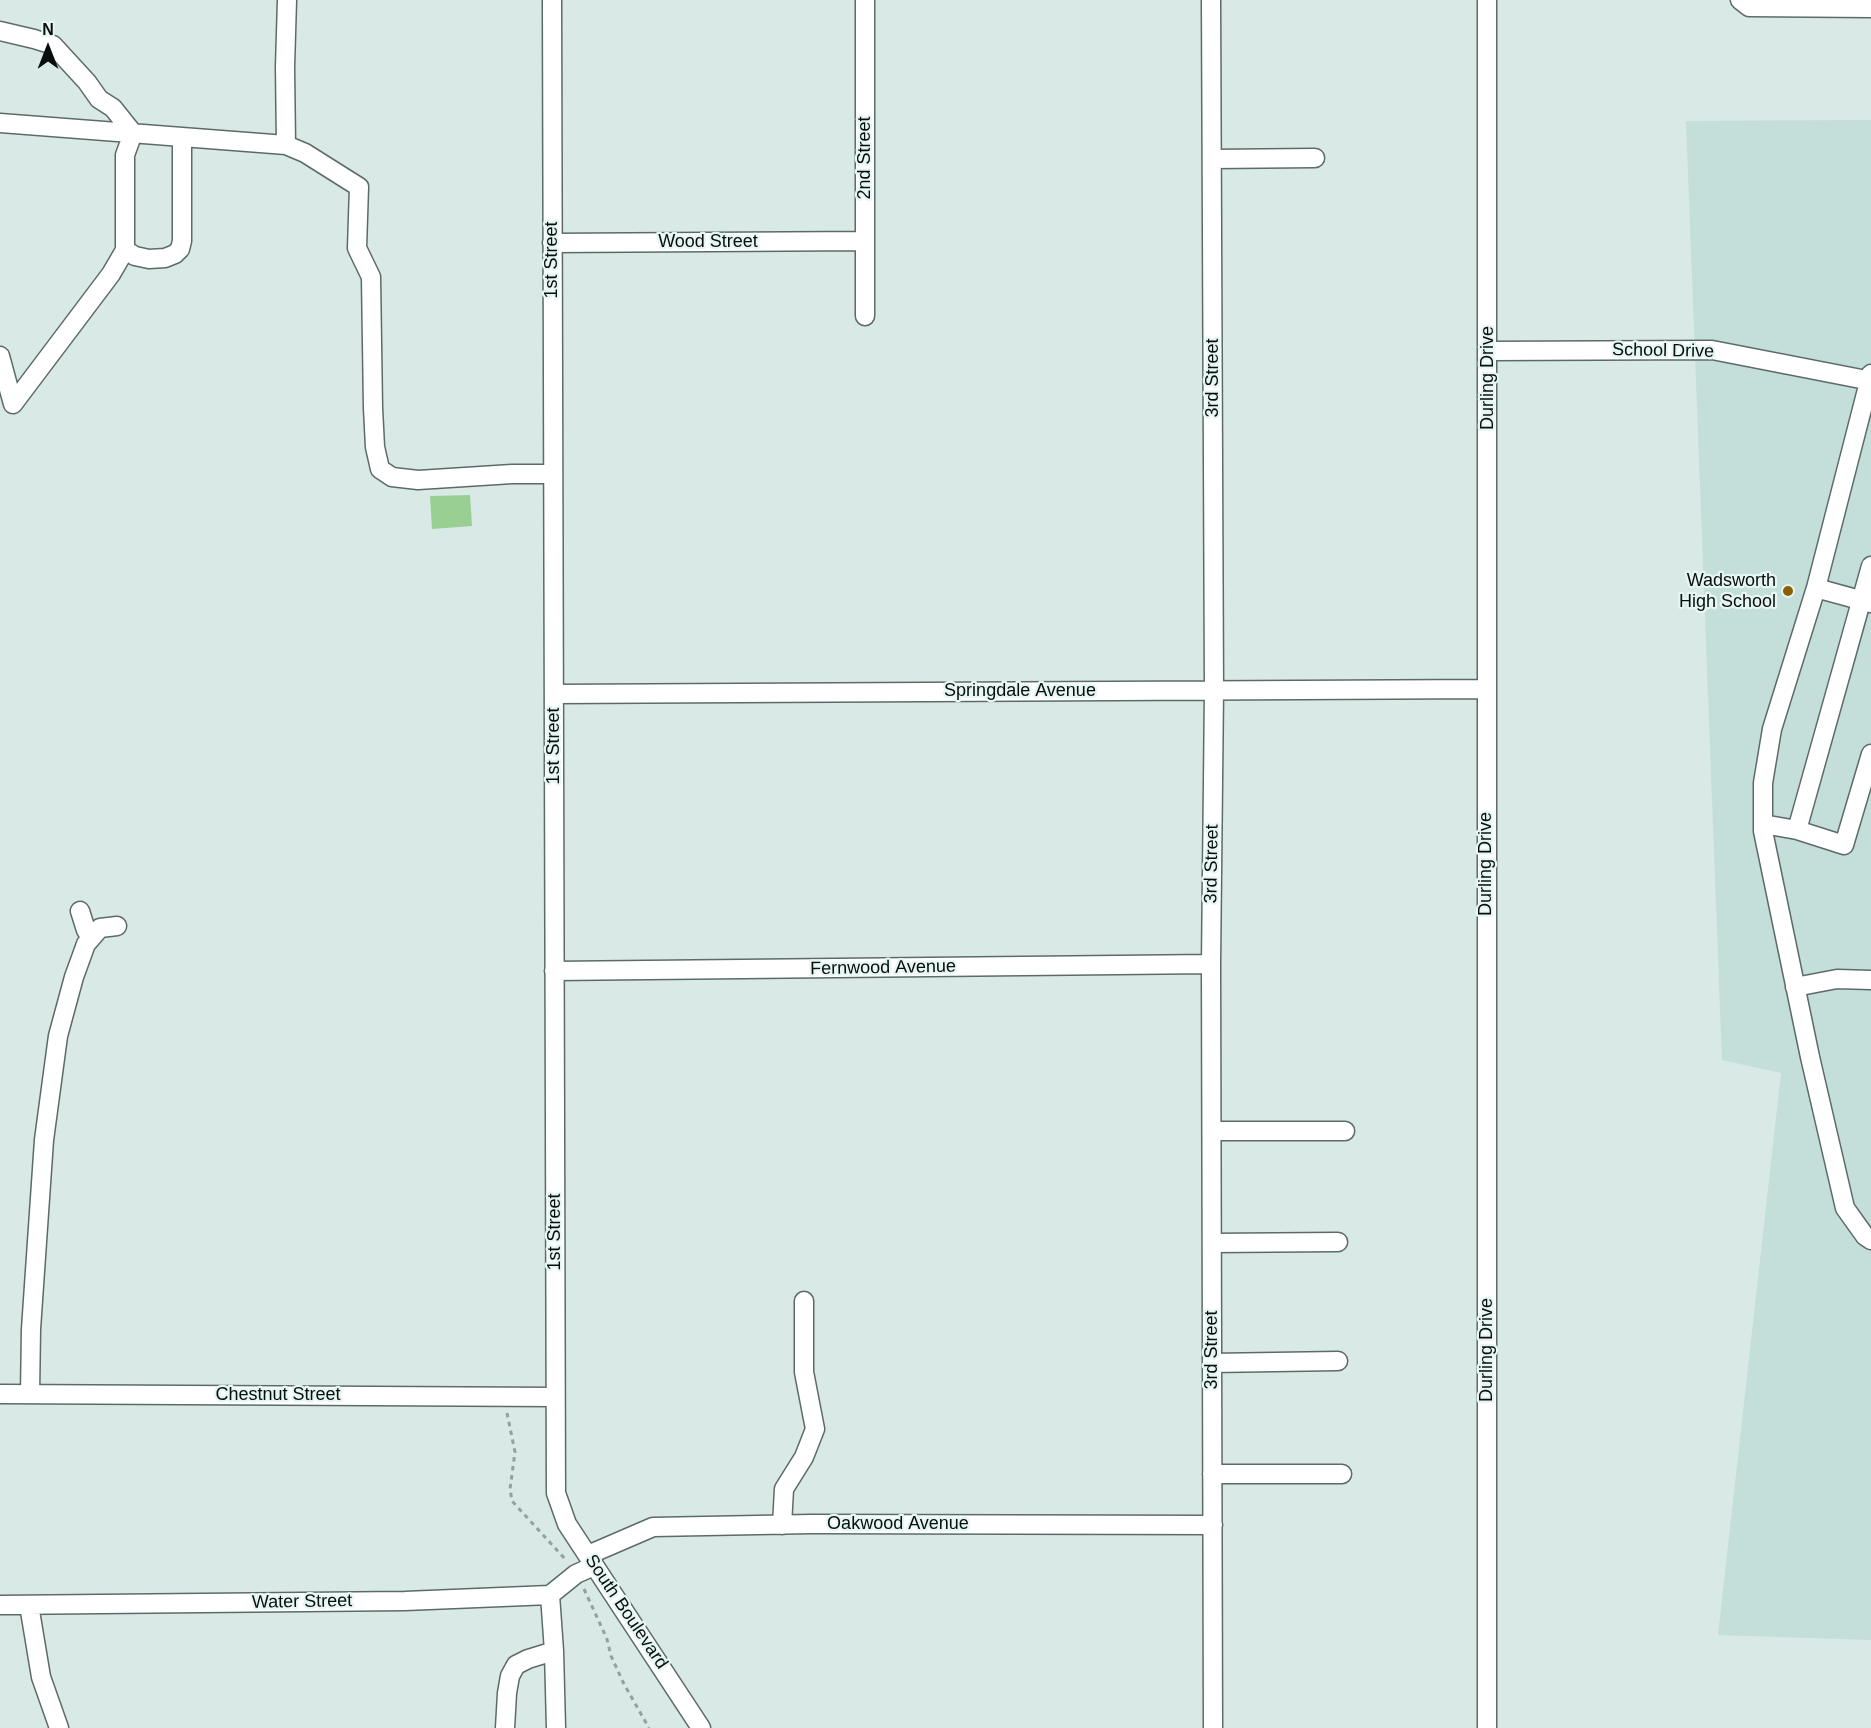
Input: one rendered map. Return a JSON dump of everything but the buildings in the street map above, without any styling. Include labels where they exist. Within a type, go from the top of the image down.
[{"type":"street","points":[[286,145],[287,0]]},
{"type":"street","name":"1st Street","points":[[552,0],[555,1493]]},
{"type":"street","name":"2nd Street","points":[[865,0],[865,316]]},
{"type":"street","name":"3rd Street","points":[[1211,0],[1214,690],[1213,1728]]},
{"type":"street","name":"Durling Drive","points":[[1487,0],[1487,1728]]},
{"type":"street","points":[[1740,0],[1749,7],[1871,8]]},
{"type":"street","points":[[0,31],[53,45],[87,82],[99,99],[113,108],[133,133]]},
{"type":"street","points":[[0,123],[286,145],[305,153],[359,187],[357,248],[371,277],[375,447],[380,469],[392,477],[418,480],[512,474],[553,474]]},
{"type":"street","points":[[0,356],[13,404],[111,274],[125,250],[125,155],[133,133]]},
{"type":"street","points":[[125,250],[135,256],[149,259],[165,258],[180,249],[182,241],[182,137]]},
{"type":"street","points":[[1212,159],[1315,158]]},
{"type":"street","name":"Wood Street","points":[[552,243],[865,241]]},
{"type":"street","name":"School Drive","points":[[1488,351],[1712,350],[1870,379]]},
{"type":"street","points":[[1870,379],[1816,588],[1772,729],[1763,783],[1763,824],[1795,987],[1845,1208],[1865,1236],[1871,1240]]},
{"type":"street","points":[[1797,830],[1866,601],[1871,566]]},
{"type":"street","points":[[1816,588],[1866,601]]},
{"type":"street","name":"Springdale Avenue","points":[[554,694],[1486,689]]},
{"type":"street","points":[[1763,824],[1797,830],[1844,845],[1871,754]]},
{"type":"street","points":[[80,911],[91,938]]},
{"type":"street","points":[[30,1394],[31,1329],[44,1140],[58,1036],[74,977],[86,944],[100,928],[117,926]]},
{"type":"street","name":"Fernwood Avenue","points":[[554,971],[1212,964]]},
{"type":"street","points":[[1795,987],[1837,979],[1871,980]]},
{"type":"street","points":[[1212,1131],[1346,1131]]},
{"type":"street","points":[[1212,1244],[1338,1242]]},
{"type":"street","points":[[782,1525],[784,1488],[804,1457],[815,1429],[804,1372],[804,1301]]},
{"type":"street","points":[[1212,1363],[1338,1361]]},
{"type":"street","name":"Chestnut Street","points":[[0,1394],[555,1397]]},
{"type":"street","points":[[1212,1474],[1342,1474]]},
{"type":"street","name":"South Boulevard","points":[[555,1493],[567,1524],[701,1728]]},
{"type":"street","name":"Oakwood Avenue","points":[[591,1560],[653,1527],[1213,1525]]},
{"type":"street","points":[[556,1728],[550,1595],[591,1560]]},
{"type":"street","name":"Water Street","points":[[0,1605],[405,1601],[550,1595]]},
{"type":"street","points":[[29,1605],[41,1677],[59,1728]]},
{"type":"street","points":[[504,1728],[510,1676],[516,1665],[554,1651]]},
{"type":"path","points":[[501,1397],[515,1452],[510,1489],[512,1501],[555,1547],[576,1574],[593,1606],[624,1684],[649,1728]]},
{"type":"shaded area","name":"Wadsworth High School","points":[[1871,120],[1871,1640],[1718,1635],[1781,1073],[1722,1060],[1686,121]]},
{"type":"green space","points":[[470,495],[472,526],[432,529],[430,496]]},
{"type":"place","name":"Wadsworth High School","points":[[1788,591]]}]
